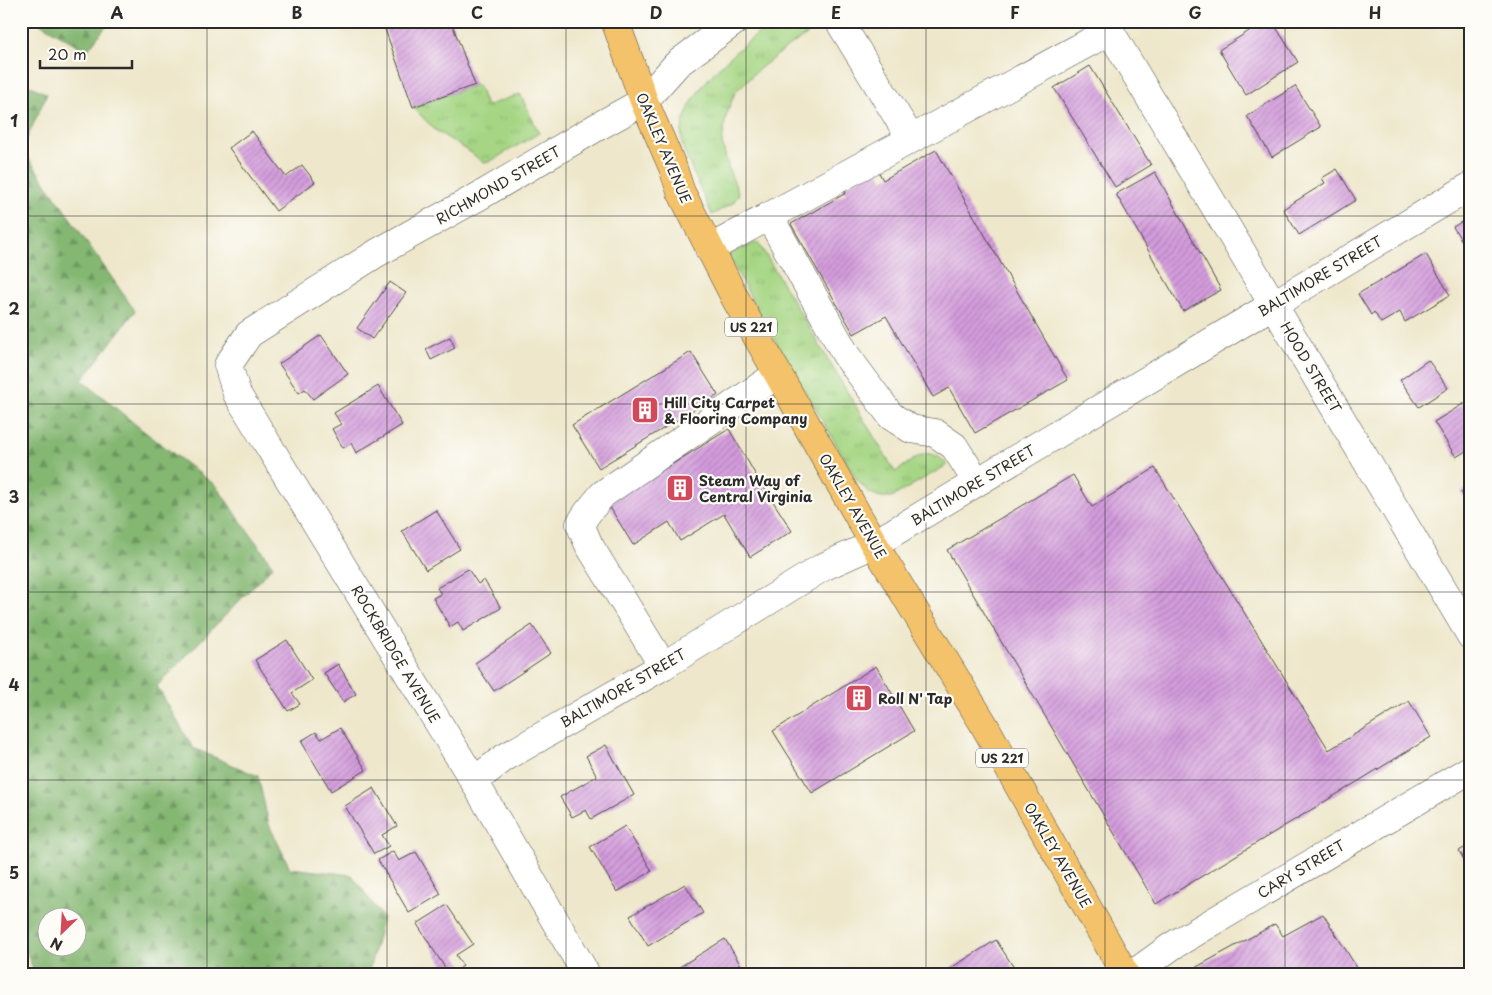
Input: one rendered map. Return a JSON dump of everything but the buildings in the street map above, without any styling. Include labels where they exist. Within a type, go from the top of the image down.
[{"type":"main road","name":"OAKLEY AVENUE","points":[[616,21],[644,101],[681,192],[735,298],[874,544],[983,724],[1125,974]]},
{"type":"street","points":[[839,21],[911,139]]},
{"type":"street","name":"RICHMOND STREET","points":[[250,334],[377,253],[483,194],[597,126],[644,101],[678,64],[730,23]]},
{"type":"street","points":[[709,248],[911,139],[1107,26]]},
{"type":"street","name":"HOOD STREET","points":[[1107,26],[1471,636]]},
{"type":"street","name":"BALTIMORE STREET","points":[[474,780],[504,758],[663,666],[823,567],[874,544],[1471,186]]},
{"type":"street","points":[[770,216],[846,355],[891,416],[912,429],[936,433],[954,446],[977,482]]},
{"type":"street","name":"ROCKBRIDGE AVENUE","points":[[250,334],[228,365],[237,394],[474,780],[586,974]]},
{"type":"street","points":[[663,666],[589,545],[580,524],[603,494],[778,374]]},
{"type":"street","name":"CARY STREET","points":[[1133,974],[1172,946],[1471,769]]},
{"type":"green space","points":[[36,21],[110,21],[87,51]]},
{"type":"green space","points":[[776,21],[821,21],[823,25],[789,46],[758,70],[735,92],[726,116],[722,143],[729,170],[739,194],[733,203],[712,215],[683,149],[683,126],[689,108],[699,90],[713,74],[729,58]]},
{"type":"green space","points":[[21,81],[47,94],[22,149],[135,311],[82,380],[141,429],[216,486],[273,566],[157,686],[193,748],[258,776],[269,825],[290,868],[352,875],[383,918],[368,974],[35,974],[21,937]]},
{"type":"green space","points":[[478,85],[486,106],[520,94],[539,133],[489,162],[484,163],[435,130],[413,107]]},
{"type":"green space","points":[[758,242],[895,472],[921,455],[927,454],[934,454],[947,465],[892,497],[880,497],[868,492],[856,478],[757,309],[728,255]]},
{"type":"place","name":"Hill City Carpet & Flooring Company","points":[[645,410]]},
{"type":"place","name":"Steam Way of Central Virginia","points":[[680,488]]},
{"type":"place","name":"Roll N' Tap","points":[[859,698]]}]
